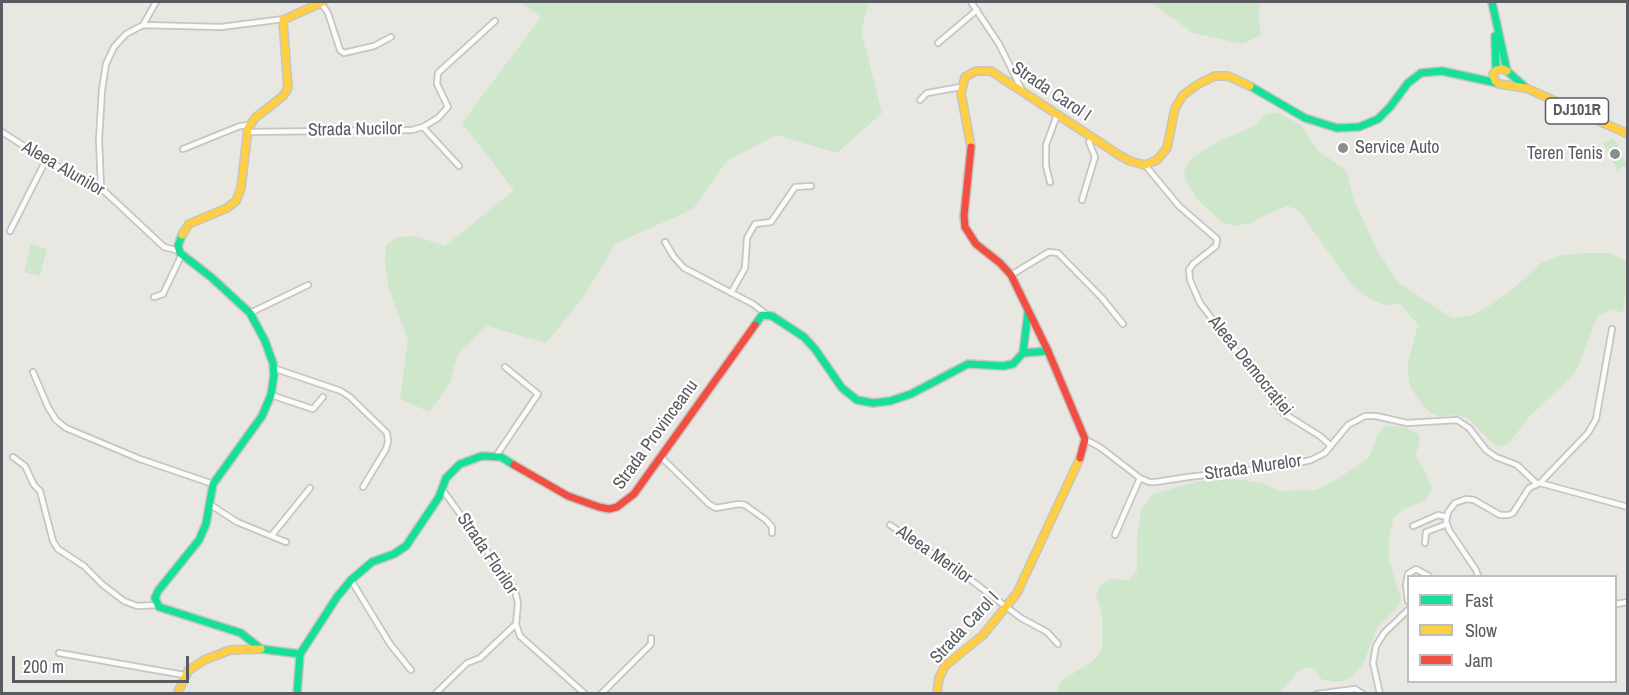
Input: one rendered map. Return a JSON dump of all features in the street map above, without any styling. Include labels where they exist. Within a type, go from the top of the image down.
[{"type":"street","points":[[142,25],[156,2]]},
{"type":"street","points":[[101,188],[99,118],[106,64],[114,47],[130,30],[142,25],[221,27],[284,19],[322,2],[340,50],[344,53],[374,46],[391,37]]},
{"type":"street","points":[[971,2],[999,44],[1023,93]]},
{"type":"street","points":[[1145,165],[1157,160],[1167,147],[1175,108],[1183,95],[1215,76],[1228,76],[1239,80],[1305,118],[1337,128],[1359,127],[1378,119],[1408,83],[1421,73],[1442,71],[1499,83],[1508,80],[1492,2]]},
{"type":"street","points":[[938,43],[977,10]]},
{"type":"street","points":[[157,605],[155,598],[158,591],[199,540],[211,505],[213,484],[262,416],[271,396],[273,368],[265,341],[250,313],[238,300],[180,253],[178,246],[183,231],[189,224],[227,208],[236,201],[241,188],[248,129],[255,118],[283,96],[288,88],[282,26],[284,19]]},
{"type":"street","points":[[1495,19],[1493,77],[1499,83]]},
{"type":"street","name":"Strada Nucilor","points":[[183,149],[240,126],[248,129],[412,130],[423,127],[438,118],[448,106],[437,84],[438,73],[495,21]]},
{"type":"street","points":[[1476,78],[1501,68],[1508,72]]},
{"type":"street","name":"Strada Carol I","points":[[961,87],[965,77],[969,74],[984,70],[998,75],[1092,138],[1130,161],[1145,165]]},
{"type":"street","name":"DJ101R","points":[[1508,72],[1526,88]]},
{"type":"street","name":"DJ101R","points":[[1499,83],[1526,88],[1628,134]]},
{"type":"street","points":[[920,100],[927,93],[961,87],[971,149],[964,216],[965,228],[976,244],[1011,274],[1048,351],[1085,439],[1101,448],[1140,478],[1115,535]]},
{"type":"street","points":[[1050,182],[1046,166],[1046,145],[1047,137],[1057,115]]},
{"type":"street","points":[[423,127],[459,166]]},
{"type":"street","name":"Aleea Alunilor","points":[[2,132],[46,160],[101,188],[164,247],[180,253]]},
{"type":"street","points":[[1082,200],[1095,157],[1090,144],[1092,138]]},
{"type":"street","points":[[10,231],[46,160]]},
{"type":"street","name":"Aleea Democrației","points":[[1145,165],[1179,207],[1217,239],[1216,246],[1193,264],[1189,270],[1190,280],[1200,303],[1283,413],[1320,436],[1331,446]]},
{"type":"street","points":[[731,292],[745,268],[747,238],[755,224],[771,222],[795,187],[811,186]]},
{"type":"street","points":[[665,242],[684,268],[757,306],[811,343],[842,388],[857,400],[865,402],[879,403],[900,399],[968,364],[1008,366],[1016,362],[1023,353],[1027,339],[1029,310]]},
{"type":"street","points":[[1011,274],[1049,252],[1058,253],[1102,298],[1123,324]]},
{"type":"street","points":[[154,297],[163,294],[180,253]]},
{"type":"street","points":[[250,313],[308,285]]},
{"type":"street","name":"Strada Provinceanu","points":[[496,456],[509,460],[568,496],[609,509],[617,507],[629,499],[758,320],[766,314]]},
{"type":"street","points":[[1478,575],[1447,524],[1451,507],[1466,499],[1474,500],[1500,515],[1509,515],[1516,509],[1529,488],[1538,483],[1592,427],[1599,404],[1612,329]]},
{"type":"street","points":[[1023,353],[1048,351]]},
{"type":"street","points":[[273,368],[341,391],[387,433],[386,449],[363,487]]},
{"type":"street","points":[[297,693],[300,654],[337,597],[351,580],[372,562],[394,554],[406,546],[439,497],[446,478],[460,464],[482,456],[496,456],[538,394],[505,368]]},
{"type":"street","points":[[33,372],[48,407],[56,420],[66,428],[140,459],[213,484]]},
{"type":"street","points":[[271,396],[313,409],[323,397]]},
{"type":"street","name":"Strada Murelor","points":[[1140,478],[1156,482],[1285,466],[1319,457],[1348,425],[1365,416],[1376,416],[1407,423],[1457,420],[1469,428],[1486,450],[1496,457],[1517,465],[1538,483]]},
{"type":"street","name":"Strada Carol I","points":[[937,693],[939,678],[945,666],[983,635],[1007,607],[1024,580],[1082,453],[1085,439]]},
{"type":"street","points":[[660,456],[708,504],[716,508],[745,505],[766,520],[772,527],[772,533]]},
{"type":"street","points":[[13,457],[25,466],[34,485],[40,491],[53,541],[58,549],[84,566],[96,579],[124,601],[137,606],[157,605],[164,610],[241,633],[261,650]]},
{"type":"street","points":[[1538,483],[1628,507]]},
{"type":"street","points":[[272,535],[310,488]]},
{"type":"street","name":"Strada Florilor","points":[[442,489],[515,590],[518,603],[516,624]]},
{"type":"street","points":[[211,505],[237,522],[286,542]]},
{"type":"street","points":[[1413,526],[1438,515],[1447,517]]},
{"type":"street","points":[[1425,543],[1425,532],[1447,524]]},
{"type":"street","name":"Aleea Merilor","points":[[890,525],[1029,623],[1047,632],[1058,644]]},
{"type":"street","points":[[1408,575],[1416,569],[1427,575]]},
{"type":"street","points":[[351,580],[390,644],[411,670]]},
{"type":"street","points":[[1380,693],[1373,663],[1376,646],[1384,633],[1407,611]]},
{"type":"street","points":[[435,693],[467,663],[480,658],[516,624],[525,642],[585,693]]},
{"type":"street","points":[[601,693],[651,644],[651,638]]},
{"type":"street","points":[[177,693],[184,675],[194,666],[225,652],[261,650],[300,654]]},
{"type":"street","points":[[58,653],[184,675]]},
{"type":"street","points":[[1317,693],[1355,689],[1363,693]]},
{"type":"green space","points":[[520,2],[869,2],[861,31],[882,113],[837,153],[776,135],[727,161],[693,209],[615,244],[583,298],[546,343],[487,326],[458,354],[449,385],[429,412],[400,399],[408,339],[388,287],[386,245],[398,237],[415,236],[445,246],[514,190],[462,123],[541,17]]},
{"type":"green space","points":[[1150,2],[1261,2],[1258,14],[1261,35],[1243,44],[1193,33]]},
{"type":"green space","points":[[1277,112],[1301,125],[1317,150],[1346,170],[1354,200],[1377,250],[1398,282],[1452,318],[1472,315],[1492,304],[1514,288],[1541,263],[1562,255],[1610,253],[1627,262],[1623,313],[1611,309],[1597,317],[1576,372],[1530,416],[1509,443],[1502,446],[1494,445],[1468,418],[1455,415],[1440,417],[1422,405],[1410,386],[1407,367],[1418,325],[1400,303],[1387,306],[1370,299],[1353,286],[1298,210],[1287,206],[1252,223],[1234,226],[1222,222],[1197,199],[1186,181],[1184,169],[1193,157],[1221,140],[1255,126],[1265,115]]},
{"type":"green space","name":"Teren Tenis","points":[[1614,138],[1627,165],[1617,170],[1603,143]]},
{"type":"green space","points":[[31,244],[47,249],[40,276],[24,272]]},
{"type":"green space","points":[[1386,426],[1404,427],[1419,434],[1420,443],[1415,455],[1432,489],[1426,500],[1404,509],[1394,517],[1389,537],[1389,560],[1401,599],[1398,607],[1377,628],[1363,664],[1352,677],[1333,682],[1321,679],[1314,669],[1307,667],[1300,670],[1279,693],[1056,693],[1061,681],[1093,661],[1102,649],[1102,614],[1096,595],[1101,584],[1112,579],[1128,580],[1137,571],[1137,538],[1141,510],[1153,494],[1196,482],[1233,479],[1263,483],[1280,491],[1316,490],[1369,458],[1377,435]]},
{"type":"traffic: fast","points":[[1492,2],[1507,71],[1524,86]]},
{"type":"traffic: fast","points":[[1495,36],[1496,70]]},
{"type":"traffic: fast","points":[[1250,86],[1305,118],[1337,128],[1359,127],[1378,119],[1408,83],[1421,73],[1442,71],[1497,83]]},
{"type":"traffic: fast","points":[[182,235],[178,246],[180,253],[211,277],[250,313],[265,341],[273,363],[274,375],[271,395],[262,416],[213,484],[206,524],[199,540],[158,591],[155,598],[159,607],[241,633],[261,649],[300,654]]},
{"type":"traffic: fast","points":[[755,325],[762,315],[772,316],[804,337],[842,388],[857,400],[873,403],[890,401],[911,394],[968,364],[1003,366],[1013,364],[1023,353],[1028,312]]},
{"type":"traffic: fast","points":[[1023,353],[1048,351]]},
{"type":"traffic: fast","points":[[297,694],[300,654],[337,597],[351,580],[372,562],[394,554],[406,546],[439,497],[446,478],[460,464],[482,456],[501,457],[514,465]]},
{"type":"traffic: slow","points":[[182,235],[189,224],[227,208],[236,201],[241,188],[248,128],[255,118],[283,96],[288,88],[283,20],[323,2]]},
{"type":"traffic: slow","points":[[1507,71],[1496,70],[1493,74],[1495,81],[1499,84],[1526,88],[1628,134]]},
{"type":"traffic: slow","points":[[971,147],[961,93],[965,77],[976,71],[991,71],[1119,155],[1145,165],[1157,160],[1167,148],[1175,108],[1183,95],[1215,76],[1228,76],[1250,86]]},
{"type":"traffic: slow","points":[[937,694],[939,678],[945,666],[983,635],[1017,593],[1080,458]]},
{"type":"traffic: slow","points":[[177,694],[188,671],[204,660],[230,650],[261,649]]},
{"type":"traffic: jam","points":[[971,147],[964,216],[965,227],[976,244],[1011,275],[1048,351],[1085,439],[1080,458]]},
{"type":"traffic: jam","points":[[514,465],[568,496],[599,507],[609,509],[617,507],[634,494],[755,325]]},
{"type":"place","name":"Service Auto","points":[[1343,148]]},
{"type":"place","name":"Teren Tenis","points":[[1615,154]]}]
